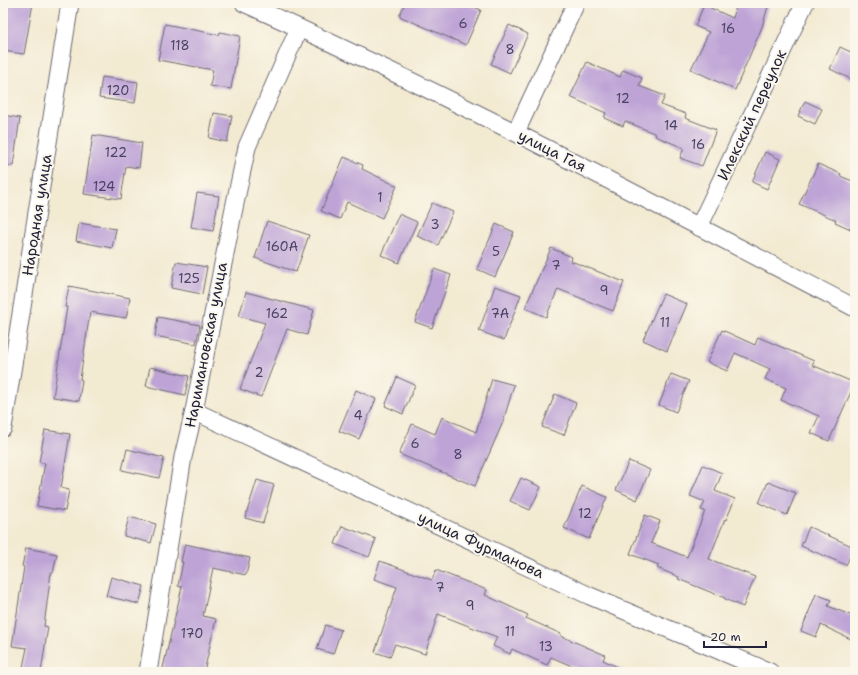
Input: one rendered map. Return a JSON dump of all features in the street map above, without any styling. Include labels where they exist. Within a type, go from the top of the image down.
[{"type":"street","name":"Народная улица","points":[[3,428],[70,3]]},
{"type":"street","name":"улица Гая","points":[[244,3],[516,132],[855,308]]},
{"type":"street","points":[[516,132],[576,3]]},
{"type":"street","name":"Илекский переулок","points":[[699,227],[805,3]]},
{"type":"street","name":"Наримановская улица","points":[[148,672],[183,457],[194,411],[247,147],[299,28]]},
{"type":"street","name":"улица Фурманова","points":[[194,411],[590,596],[770,672]]},
{"type":"building","points":[[3,3],[33,3],[24,54],[3,51]]},
{"type":"building","points":[[405,3],[465,3],[481,10],[466,45],[399,16]]},
{"type":"building","points":[[737,3],[769,3],[762,27],[735,90],[691,69],[709,32],[695,26],[704,5],[733,18]]},
{"type":"building","points":[[165,24],[219,35],[220,32],[240,36],[231,89],[210,86],[213,70],[158,60]]},
{"type":"building","points":[[509,25],[528,34],[510,73],[491,64]]},
{"type":"building","points":[[840,47],[855,54],[855,81],[830,69]]},
{"type":"building","points":[[587,62],[620,77],[623,70],[642,78],[639,86],[665,96],[661,105],[686,114],[685,118],[716,130],[702,166],[680,158],[684,148],[625,121],[623,126],[604,118],[606,113],[570,97]]},
{"type":"building","points":[[102,77],[138,82],[135,103],[99,98]]},
{"type":"building","points":[[805,101],[822,109],[815,124],[798,116]]},
{"type":"building","points":[[214,113],[232,116],[227,142],[209,138]]},
{"type":"building","points":[[3,115],[20,118],[13,166],[3,165]]},
{"type":"building","points":[[93,135],[142,143],[139,168],[126,166],[121,199],[84,194]]},
{"type":"building","points":[[765,152],[780,159],[767,189],[752,182]]},
{"type":"building","points":[[344,157],[363,165],[362,169],[397,186],[382,218],[347,202],[340,219],[321,211]]},
{"type":"building","points":[[818,164],[855,182],[855,231],[835,222],[836,220],[799,204]]},
{"type":"building","points":[[197,193],[219,196],[213,231],[191,227]]},
{"type":"building","points":[[432,203],[453,212],[438,245],[417,236]]},
{"type":"building","points":[[399,214],[417,222],[399,263],[381,255]]},
{"type":"building","points":[[267,221],[309,235],[296,272],[255,258]]},
{"type":"building","points":[[79,223],[116,229],[112,248],[76,241]]},
{"type":"building","points":[[496,224],[514,232],[495,277],[477,269]]},
{"type":"building","points":[[551,248],[572,257],[571,261],[624,282],[613,311],[558,289],[546,317],[525,308]]},
{"type":"building","points":[[176,262],[207,267],[202,294],[171,288]]},
{"type":"building","points":[[434,269],[451,275],[432,328],[415,322]]},
{"type":"building","points":[[69,286],[130,298],[126,318],[90,312],[80,379],[82,380],[79,401],[53,397]]},
{"type":"building","points":[[495,286],[521,295],[504,340],[479,331]]},
{"type":"building","points":[[246,292],[314,310],[307,335],[287,329],[261,397],[240,389],[265,323],[239,316]]},
{"type":"building","points":[[663,294],[687,304],[667,351],[643,340]]},
{"type":"building","points":[[158,317],[200,325],[196,344],[155,336]]},
{"type":"building","points":[[722,330],[755,345],[758,337],[814,361],[812,365],[855,383],[829,441],[811,433],[819,416],[781,400],[786,388],[765,379],[770,369],[735,353],[727,371],[707,362]]},
{"type":"building","points":[[150,367],[189,376],[185,395],[146,386]]},
{"type":"building","points":[[671,374],[689,381],[676,412],[659,405]]},
{"type":"building","points":[[397,377],[415,385],[403,414],[385,406]]},
{"type":"building","points":[[492,379],[514,385],[503,422],[475,486],[399,454],[412,424],[435,434],[442,417],[476,432]]},
{"type":"building","points":[[356,390],[376,399],[359,439],[339,431]]},
{"type":"building","points":[[555,394],[576,403],[564,435],[542,427]]},
{"type":"building","points":[[45,430],[70,434],[61,488],[69,490],[65,511],[37,506],[45,463],[39,462]]},
{"type":"building","points":[[127,449],[164,458],[159,478],[122,470]]},
{"type":"building","points":[[629,461],[650,470],[637,500],[616,490]]},
{"type":"building","points":[[703,465],[722,473],[715,491],[735,499],[726,520],[725,519],[709,559],[755,577],[743,607],[678,579],[679,577],[657,568],[659,565],[630,554],[645,515],[660,521],[651,543],[687,557],[705,511],[701,510],[705,502],[690,496]]},
{"type":"building","points":[[521,478],[541,487],[530,510],[510,501]]},
{"type":"building","points":[[257,480],[274,485],[263,523],[245,518]]},
{"type":"building","points":[[768,482],[796,493],[787,515],[759,503]]},
{"type":"building","points":[[582,486],[607,497],[589,539],[564,528]]},
{"type":"building","points":[[129,517],[156,524],[151,543],[124,536]]},
{"type":"building","points":[[342,526],[376,539],[369,557],[335,544]]},
{"type":"building","points":[[809,527],[854,547],[846,565],[801,546]]},
{"type":"building","points":[[185,544],[250,558],[246,575],[213,568],[203,616],[216,619],[204,672],[162,672],[182,587],[178,586]]},
{"type":"building","points":[[26,548],[57,554],[53,573],[51,572],[44,626],[48,627],[41,672],[22,672],[27,648],[12,646],[24,567],[22,566]]},
{"type":"building","points":[[380,561],[432,580],[436,570],[487,590],[485,595],[528,615],[526,618],[561,634],[561,636],[605,655],[603,660],[628,672],[586,672],[551,657],[547,665],[512,649],[510,654],[493,646],[497,637],[438,614],[425,654],[395,644],[390,657],[375,652],[397,587],[374,579]]},
{"type":"building","points":[[111,577],[144,586],[139,604],[106,596]]},
{"type":"building","points":[[816,594],[831,600],[828,606],[855,617],[855,641],[821,625],[816,637],[801,631]]},
{"type":"building","points":[[325,625],[341,630],[333,654],[317,649]]}]
